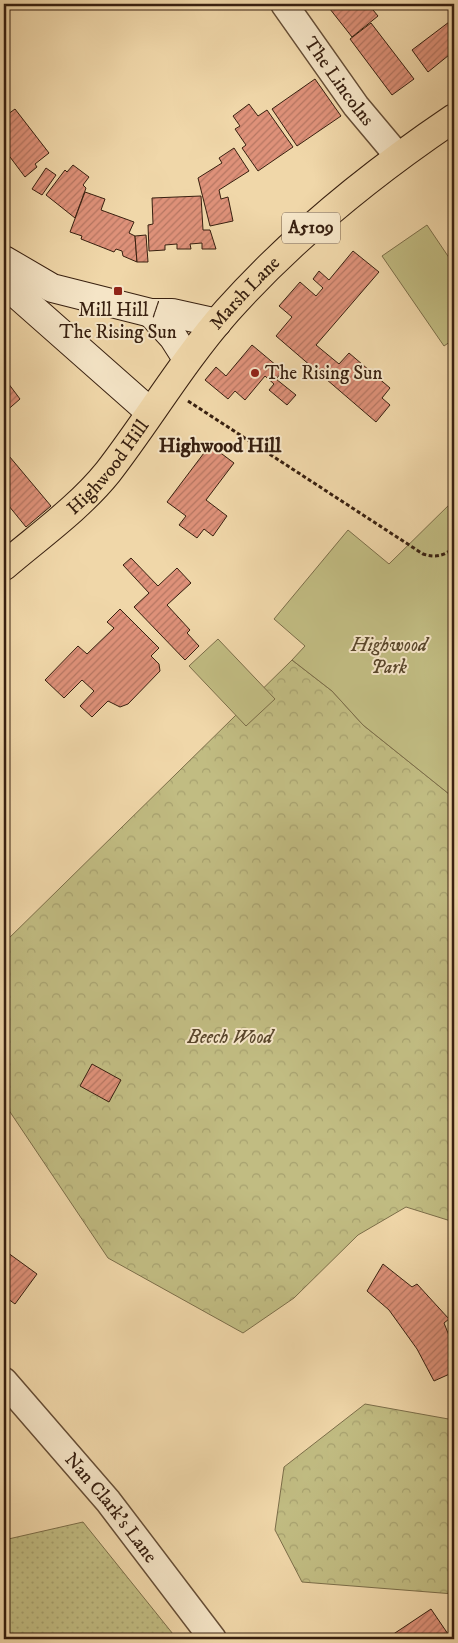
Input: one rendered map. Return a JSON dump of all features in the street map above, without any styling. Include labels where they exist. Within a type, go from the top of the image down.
[{"type":"main road","name":"Marsh Lane","points":[[150,412],[187,359],[217,323],[298,238],[350,193],[398,156],[454,118]]},
{"type":"main road","points":[[4,260],[52,288],[151,314],[172,313],[217,323]]},
{"type":"main road","name":"Highwood Hill","points":[[4,283],[150,412],[107,473],[80,502],[4,566]]},
{"type":"main road","points":[[151,314],[173,336],[187,359]]},
{"type":"street","name":"The Lincolns","points":[[284,4],[356,106],[398,156]]},
{"type":"street","name":"Nan Clark's Lane","points":[[4,1381],[108,1502],[213,1639]]},
{"type":"path","points":[[167,387],[423,554],[433,557],[442,556],[454,548]]},
{"type":"green space","points":[[427,225],[454,265],[454,339],[444,346],[382,256]]},
{"type":"green space","name":"Highwood Park","points":[[454,500],[454,798],[363,725],[332,691],[292,660],[305,646],[274,619],[348,530],[389,564]]},
{"type":"green space","points":[[218,639],[275,699],[246,726],[189,666]]},
{"type":"green space","name":"Beech Wood","points":[[292,660],[332,691],[363,725],[454,798],[454,1222],[406,1207],[358,1235],[294,1298],[243,1333],[108,1258],[4,1103],[4,943]]},
{"type":"green space","points":[[365,1404],[454,1420],[454,1594],[302,1582],[275,1530],[284,1467]]},
{"type":"green space","points":[[83,1522],[177,1639],[4,1639],[4,1540]]},
{"type":"building","points":[[326,4],[368,4],[378,16],[352,37]]},
{"type":"building","points":[[453,19],[454,51],[428,72],[412,50]]},
{"type":"building","points":[[371,23],[414,79],[392,95],[350,39]]},
{"type":"building","points":[[315,79],[341,116],[297,146],[272,109]]},
{"type":"building","points":[[249,104],[258,116],[267,110],[293,147],[258,171],[242,148],[246,145],[235,129],[240,126],[233,116]]},
{"type":"building","points":[[15,109],[49,153],[35,164],[37,167],[25,177],[4,149],[4,117]]},
{"type":"building","points":[[234,148],[249,171],[219,190],[221,199],[228,197],[233,221],[210,226],[198,178],[222,163],[219,158]]},
{"type":"building","points":[[73,165],[89,177],[83,185],[86,188],[75,218],[46,195],[65,170],[67,172]]},
{"type":"building","points":[[46,168],[56,175],[42,195],[32,189]]},
{"type":"building","points":[[85,192],[105,199],[101,210],[134,222],[129,233],[135,236],[137,262],[123,256],[122,251],[116,249],[114,252],[81,239],[82,236],[70,232]]},
{"type":"building","points":[[201,196],[203,230],[210,230],[216,249],[202,249],[202,243],[190,244],[191,249],[177,249],[177,244],[165,245],[165,250],[149,251],[148,225],[153,224],[152,198]]},
{"type":"building","points":[[146,235],[148,262],[137,262],[135,236]]},
{"type":"building","points":[[353,251],[379,272],[316,345],[339,364],[349,353],[390,388],[382,398],[390,405],[376,422],[276,336],[292,317],[279,306],[300,282],[316,296],[323,288],[313,279],[319,271],[329,280]]},
{"type":"building","name":"The Rising Sun","points":[[252,345],[283,371],[276,379],[296,395],[287,405],[269,390],[274,384],[265,376],[245,400],[235,391],[228,399],[205,380],[216,367],[226,376]]},
{"type":"building","points":[[8,383],[20,399],[4,413],[4,386]]},
{"type":"building","points":[[210,445],[234,463],[206,500],[227,516],[213,536],[204,529],[197,538],[179,525],[186,516],[167,502]]},
{"type":"building","points":[[4,450],[51,506],[26,527],[4,500]]},
{"type":"building","points":[[131,558],[158,586],[177,568],[191,583],[167,605],[190,630],[187,633],[199,646],[185,660],[134,607],[149,593],[123,565]]},
{"type":"building","points":[[120,609],[159,648],[151,656],[159,664],[160,671],[128,704],[120,707],[108,701],[92,717],[80,706],[94,691],[82,680],[64,698],[45,680],[78,646],[87,654],[114,628],[107,622]]},
{"type":"building","points":[[92,1064],[121,1080],[109,1102],[80,1086]]},
{"type":"building","points":[[4,1250],[37,1274],[15,1304],[4,1296]]},
{"type":"building","points":[[383,1264],[412,1287],[417,1284],[449,1319],[444,1323],[454,1348],[454,1372],[434,1381],[417,1349],[389,1310],[367,1291]]},
{"type":"building","points":[[431,1609],[448,1634],[440,1639],[386,1639]]},
{"type":"place","name":"Mill Hill / The Rising Sun","points":[[118,291]]},
{"type":"place","name":"The Rising Sun","points":[[255,373]]},
{"type":"district","name":"Highwood Hill","points":[[220,446]]}]
